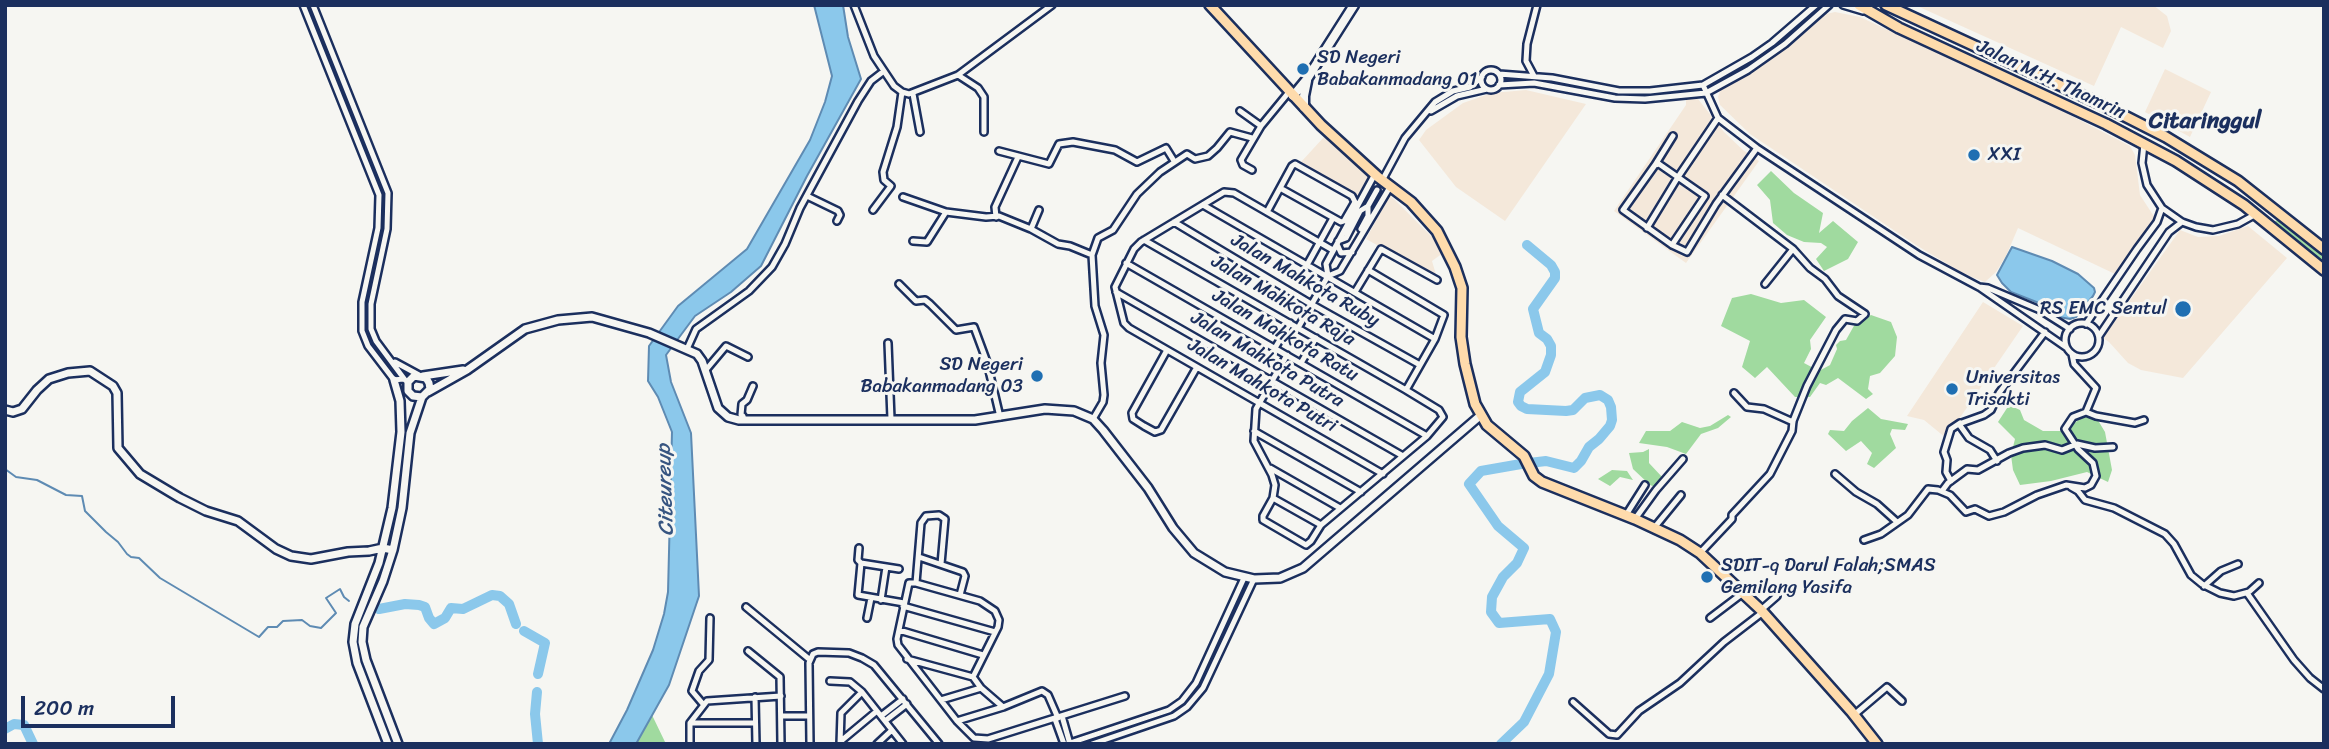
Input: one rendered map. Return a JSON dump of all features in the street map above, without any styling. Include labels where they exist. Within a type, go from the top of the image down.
[{"type":"main road","points":[[1210,5],[1321,125],[1428,218],[1441,238],[1462,288],[1461,337],[1473,397],[1481,415],[1496,433],[1518,449],[1531,472],[1542,482],[1631,517],[1680,540],[1700,553],[1762,611],[1877,744]]},
{"type":"main road","points":[[1291,94],[1307,79],[1354,5]]},
{"type":"main road","name":"Jalan M.H. Thamrin","points":[[1859,5],[2144,143],[2202,176],[2256,214],[2324,270]]},
{"type":"main road","name":"Jalan M.H. Thamrin","points":[[1886,5],[2139,122],[2205,159],[2324,248]]},
{"type":"main road","points":[[1304,107],[1307,79]]},
{"type":"main road","points":[[2244,205],[2253,207],[2270,219],[2273,218],[2274,213],[2263,200]]},
{"type":"street","points":[[854,5],[869,47],[884,71],[902,93],[913,94],[958,75],[1052,5]]},
{"type":"street","points":[[1534,76],[1526,61],[1526,52],[1537,5]]},
{"type":"street","points":[[1328,276],[1326,264],[1338,242],[1405,138],[1438,99],[1470,86],[1485,72],[1491,70],[1499,74],[1534,76],[1619,91],[1650,91],[1703,85],[1772,43],[1816,5]]},
{"type":"street","points":[[1499,85],[1534,83],[1615,98],[1645,99],[1706,93],[1748,70],[1785,44],[1829,5]]},
{"type":"street","points":[[1843,5],[1869,12]]},
{"type":"street","points":[[307,6],[388,193],[387,229],[371,304],[371,329],[376,341],[392,360],[413,396]]},
{"type":"street","points":[[307,6],[379,195],[378,228],[362,302],[362,331],[368,346],[394,380],[400,401],[401,432],[392,508],[383,548],[355,624],[353,642],[357,663],[388,744]]},
{"type":"street","points":[[1743,62],[1748,70]]},
{"type":"street","points":[[685,348],[696,329],[749,291],[766,275],[858,101],[871,81],[884,71]]},
{"type":"street","points":[[1420,119],[1457,96],[1494,89],[1501,79],[1499,74]]},
{"type":"street","points":[[958,75],[983,93],[986,102],[984,132]]},
{"type":"street","points":[[1482,77],[1482,83],[1487,89]]},
{"type":"street","points":[[1703,85],[1718,118],[1757,148],[1919,255],[1979,287],[2072,354],[2082,358],[2092,354],[2098,346],[2099,336],[2163,227],[2162,208]]},
{"type":"street","points":[[873,210],[891,186],[884,180],[883,172],[897,127],[902,93]]},
{"type":"street","points":[[913,94],[920,132]]},
{"type":"street","points":[[1252,170],[1241,162],[1252,138],[1291,94]]},
{"type":"street","points":[[1241,111],[1261,126]]},
{"type":"street","points":[[1647,228],[1718,118]]},
{"type":"street","points":[[1093,419],[1104,395],[1101,363],[1104,335],[1095,306],[1092,255],[1100,235],[1113,230],[1138,194],[1174,161],[1187,153],[1198,159],[1208,156],[1231,131],[1252,138]]},
{"type":"street","points":[[1673,136],[1623,211],[1672,245],[1687,252],[1722,195],[1757,148]]},
{"type":"street","points":[[999,151],[1018,158],[1050,163],[1059,144],[1073,142],[1115,150],[1138,162],[1165,148],[1174,161]]},
{"type":"street","points":[[2144,143],[2142,163],[2147,185],[2162,208],[2182,222],[2213,230],[2238,224],[2256,214]]},
{"type":"street","points":[[996,217],[995,207],[1018,158]]},
{"type":"street","points":[[1267,212],[1280,188],[1295,164],[1353,197],[1355,202],[1345,221],[1340,222],[1280,188]]},
{"type":"street","points":[[1655,165],[1659,164],[1716,204]]},
{"type":"street","points":[[1298,328],[1328,276],[1340,271],[1390,187]]},
{"type":"street","points":[[1338,242],[1346,238],[1360,211],[1368,206],[1377,190]]},
{"type":"street","points":[[1116,292],[1116,282],[1134,249],[1144,240],[1224,192],[1230,191],[1331,249]]},
{"type":"street","points":[[807,195],[838,211],[840,215],[837,221]]},
{"type":"street","points":[[1700,553],[1765,481],[1793,430],[1793,422],[1807,386],[1836,330],[1845,320],[1857,321],[1865,314],[1838,296],[1825,279],[1810,268],[1793,249],[1722,195]]},
{"type":"street","points":[[1672,245],[1705,196]]},
{"type":"street","points":[[903,197],[946,212],[1004,217],[1058,244],[1092,255]]},
{"type":"street","points":[[1203,205],[1435,339]]},
{"type":"street","points":[[1353,250],[1368,216],[1368,206]]},
{"type":"street","points":[[1031,229],[1039,210]]},
{"type":"street","points":[[913,241],[927,242],[946,212]]},
{"type":"street","points":[[1307,265],[1333,218]]},
{"type":"street","name":"Jalan Mahkota Ruby","points":[[1174,222],[1420,365]]},
{"type":"street","points":[[2086,324],[2163,227],[2182,222]]},
{"type":"street","name":"Jalan Mahkota Raja","points":[[1144,240],[1406,390],[1442,414],[1442,420],[1427,436]]},
{"type":"street","points":[[1338,242],[1341,253],[1353,250]]},
{"type":"street","points":[[1354,292],[1381,249],[1437,280]]},
{"type":"street","points":[[1765,284],[1793,249]]},
{"type":"street","name":"Jalan Mahkota Ratu","points":[[1126,263],[1427,436]]},
{"type":"street","points":[[1368,270],[1443,313],[1444,318],[1435,339],[1406,390]]},
{"type":"street","points":[[899,284],[916,301],[930,303],[956,330],[974,327],[987,362],[1000,417]]},
{"type":"street","points":[[1979,287],[1988,288],[2040,310],[2070,329]]},
{"type":"street","name":"Jalan Mahkota Putri","points":[[1116,292],[1126,326],[1382,474]]},
{"type":"street","name":"Jalan Mahkota Putra","points":[[1116,292],[1403,456]]},
{"type":"street","points":[[400,401],[425,395],[467,370],[516,335],[547,322],[592,317],[649,333],[685,348],[700,358],[718,408],[733,419],[975,420],[1035,410],[1066,409],[1093,419],[1148,488],[1167,520],[1194,553],[1216,568],[1254,579],[1280,578],[1303,568],[1481,415]]},
{"type":"street","points":[[1275,348],[1290,323]]},
{"type":"street","points":[[2067,348],[2066,338],[2070,329],[2079,324],[2095,329],[2099,336]]},
{"type":"street","points":[[1951,481],[1946,472],[1947,460],[1944,452],[1951,429],[1991,410],[1998,393],[2045,332]]},
{"type":"street","points":[[1301,363],[1316,338]]},
{"type":"street","points":[[888,343],[891,419]]},
{"type":"street","points":[[705,371],[726,346],[748,357]]},
{"type":"street","points":[[1167,350],[1131,416],[1155,432],[1161,429],[1196,367]]},
{"type":"street","points":[[2072,354],[2074,364],[2096,388],[2086,412]]},
{"type":"street","points":[[1287,355],[1255,414],[1255,445],[1275,480],[1273,498],[1262,518],[1274,528],[1306,545],[1321,525],[1427,436]]},
{"type":"street","points":[[392,360],[421,375],[429,383],[410,433],[402,508],[393,550],[363,627],[362,642],[398,744]]},
{"type":"street","points":[[394,380],[467,370]]},
{"type":"street","points":[[5,410],[13,412],[22,409],[49,379],[68,373],[90,371],[113,386],[117,393],[118,448],[140,474],[198,507],[243,524],[276,549],[291,556],[311,559],[383,548],[393,550]]},
{"type":"street","points":[[744,420],[741,415],[742,404],[753,386]]},
{"type":"street","points":[[1734,393],[1747,407],[1764,409],[1793,422]]},
{"type":"street","points":[[1864,540],[1881,534],[1908,515],[1928,489],[1942,491],[1956,500],[1966,512],[1975,509],[1989,516],[2069,484],[2087,488],[2095,480],[2093,463],[2066,433],[2066,425],[2073,417],[2086,412],[2135,423],[2144,420]]},
{"type":"street","points":[[1959,423],[1969,438],[1990,450],[1997,461]]},
{"type":"street","points":[[1254,431],[1361,492]]},
{"type":"street","points":[[1942,491],[1967,469],[1978,470],[2009,453],[2039,445],[2062,450],[2074,444],[2095,448],[2113,447]]},
{"type":"street","points":[[1631,517],[1683,459]]},
{"type":"street","points":[[1268,467],[1340,508]]},
{"type":"street","points":[[1835,474],[1897,522]]},
{"type":"street","points":[[1631,517],[1645,485]]},
{"type":"street","points":[[2061,488],[2074,488],[2085,500],[2122,511],[2165,534],[2174,544],[2191,575],[2204,586],[2227,596],[2247,593],[2259,583]]},
{"type":"street","points":[[1654,528],[1681,495]]},
{"type":"street","points":[[1273,498],[1321,525]]},
{"type":"street","points":[[916,583],[922,519],[926,516],[941,515],[945,521],[941,564]]},
{"type":"street","points":[[859,548],[858,560],[861,563],[857,595],[904,605],[995,632]]},
{"type":"street","points":[[919,557],[964,574],[960,595]]},
{"type":"street","points":[[861,563],[899,569]]},
{"type":"street","points":[[2204,586],[2221,571],[2238,564]]},
{"type":"street","points":[[880,600],[886,567]]},
{"type":"street","points":[[957,721],[1003,707],[1042,691],[1048,695],[1068,743],[1169,710],[1182,701],[1196,683],[1244,578]]},
{"type":"street","points":[[1092,744],[1174,716],[1187,707],[1203,688],[1254,579]]},
{"type":"street","points":[[973,677],[999,620],[992,608],[960,595],[916,583],[908,584],[897,642],[907,659],[970,736],[983,740],[1125,696]]},
{"type":"street","points":[[1710,618],[1744,593]]},
{"type":"street","points":[[2247,593],[2294,660],[2324,689]]},
{"type":"street","points":[[1573,702],[1609,734],[1617,735],[1639,711],[1681,682],[1777,596]]},
{"type":"street","points":[[867,618],[871,598]]},
{"type":"street","points":[[746,607],[809,659]]},
{"type":"street","points":[[703,704],[692,691],[699,671],[709,660],[710,618]]},
{"type":"street","points":[[899,630],[984,655]]},
{"type":"street","points":[[748,651],[778,673],[781,681],[781,744]]},
{"type":"street","points":[[810,744],[809,659],[818,652],[856,655],[879,670],[939,744]]},
{"type":"street","points":[[907,659],[973,677],[981,688],[1003,707]]},
{"type":"street","points":[[830,681],[850,682],[862,692],[903,744]]},
{"type":"street","points":[[1854,715],[1887,687],[1902,701]]},
{"type":"street","points":[[941,700],[981,688]]},
{"type":"street","points":[[841,743],[841,713],[862,692]]},
{"type":"street","points":[[690,744],[690,723],[703,704],[710,699],[781,696]]},
{"type":"street","points":[[755,697],[756,744]]},
{"type":"street","points":[[841,743],[905,701]]},
{"type":"street","points":[[781,716],[809,716]]},
{"type":"street","points":[[690,723],[755,723]]},
{"type":"street","points":[[877,744],[892,730]]},
{"type":"shaded area","points":[[1915,5],[2153,5],[2167,16],[2171,31],[2163,48],[2121,27],[2094,86]]},
{"type":"shaded area","points":[[1835,12],[1860,17],[2066,113],[2130,146],[2135,155],[2140,195],[2155,218],[2115,274],[2018,228],[2006,256],[1996,272],[1985,282],[1964,274],[1750,134],[1720,105],[1720,91],[1789,47],[1826,14]]},
{"type":"shaded area","points":[[2165,69],[2211,92],[2190,137],[2145,112]]},
{"type":"shaded area","points":[[1526,90],[1586,104],[1505,221],[1456,187],[1419,140],[1426,130],[1463,103],[1492,93]]},
{"type":"shaded area","points":[[1686,99],[1698,99],[1724,132],[1759,161],[1686,263],[1614,211],[1686,105]]},
{"type":"shaded area","points":[[1324,137],[1371,177],[1360,197],[1301,162]]},
{"type":"shaded area","points":[[1390,195],[1438,243],[1443,253],[1432,261],[1437,278],[1366,239]]},
{"type":"shaded area","name":"RS EMC Sentul","points":[[2248,226],[2287,258],[2183,378],[2141,370],[2128,363],[2103,338],[2180,230],[2198,237],[2219,236]]},
{"type":"shaded area","name":"Universitas Trisakti","points":[[1983,302],[2023,326],[1946,438],[1924,420],[1907,416]]},
{"type":"green space","points":[[1771,171],[1794,193],[1823,213],[1819,233],[1833,221],[1858,242],[1848,259],[1824,271],[1816,259],[1827,247],[1821,243],[1804,242],[1787,235],[1773,223],[1770,200],[1757,185]]},
{"type":"green space","points":[[2277,215],[2324,253],[2324,266],[2273,223],[2278,219]]},
{"type":"green space","points":[[1751,294],[1781,303],[1804,300],[1826,317],[1810,340],[1811,349],[1804,363],[1819,371],[1830,365],[1837,349],[1836,345],[1846,340],[1855,324],[1871,315],[1891,322],[1897,337],[1895,356],[1880,373],[1870,376],[1868,389],[1873,394],[1866,399],[1838,378],[1826,385],[1820,383],[1810,397],[1795,397],[1767,367],[1755,378],[1742,367],[1750,341],[1721,326],[1732,298]]},
{"type":"green space","points":[[2009,405],[2020,410],[2024,420],[2043,431],[2063,431],[2086,415],[2096,417],[2105,432],[2112,470],[2108,482],[2087,472],[2020,485],[2013,470],[2011,455],[2015,439],[1998,422]]},
{"type":"green space","points":[[1868,408],[1881,419],[1908,424],[1905,430],[1892,429],[1890,434],[1896,448],[1874,468],[1867,464],[1872,453],[1861,441],[1846,451],[1828,434],[1830,430],[1844,431]]},
{"type":"green space","points":[[1728,415],[1731,417],[1718,428],[1701,434],[1686,454],[1667,447],[1639,443],[1646,431],[1670,431],[1682,422],[1700,428],[1710,426]]},
{"type":"green space","points":[[1649,449],[1649,463],[1663,478],[1655,487],[1633,469],[1629,453]]},
{"type":"green space","points":[[1612,470],[1627,471],[1633,480],[1620,477],[1610,486],[1598,479]]},
{"type":"green space","points":[[652,715],[666,744],[636,744],[637,741]]},
{"type":"water","points":[[814,5],[843,5],[848,37],[861,79],[761,266],[731,292],[695,316],[666,355],[671,382],[691,433],[699,596],[669,685],[636,744],[609,744],[653,650],[668,592],[672,432],[658,397],[648,381],[649,346],[678,306],[747,249],[810,140],[832,76]]},
{"type":"water","points":[[2012,247],[2052,261],[2078,274],[2094,288],[2093,296],[2076,317],[2059,317],[2044,305],[2011,292],[2002,283],[1997,275]]},
{"type":"waterway","points":[[1501,744],[1524,722],[1549,674],[1556,632],[1550,619],[1499,623],[1491,612],[1492,597],[1503,577],[1517,563],[1524,548],[1498,526],[1469,484],[1481,471],[1521,464],[1546,461],[1574,468],[1589,447],[1610,426],[1612,420],[1608,400],[1600,395],[1585,398],[1573,410],[1566,411],[1527,409],[1518,402],[1520,392],[1545,372],[1551,355],[1551,346],[1539,333],[1533,309],[1555,278],[1555,272],[1551,265],[1527,245]]},
{"type":"waterway","points":[[5,469],[16,477],[37,480],[66,495],[82,496],[85,511],[127,554],[139,558],[160,578],[259,637],[268,627],[277,627],[283,621],[302,620],[310,626],[321,628],[336,613],[326,598],[340,589],[349,601]]},
{"type":"waterway","points":[[379,609],[405,604],[419,605],[425,607],[434,624],[445,618],[451,608],[463,609],[492,595],[500,596],[509,604],[516,624]]},
{"type":"waterway","points":[[524,631],[545,643],[538,674]]},
{"type":"waterway","points":[[537,692],[535,714],[538,744]]},
{"type":"waterway","points":[[5,729],[14,724],[24,725],[33,744]]},
{"type":"place","name":"SD Negeri Babakanmadang 01","points":[[1303,69]]},
{"type":"place","name":"XXI","points":[[1974,155]]},
{"type":"place","name":"RS EMC Sentul","points":[[2183,309]]},
{"type":"place","name":"SD Negeri Babakanmadang 03","points":[[1037,376]]},
{"type":"place","name":"Universitas Trisakti","points":[[1952,389]]},
{"type":"place","name":"SDIT-q Darul Falah;SMAS Gemilang Yasifa","points":[[1707,577]]},
{"type":"district","name":"Citaringgul","points":[[2205,122]]},
{"type":"water label","name":"Citeureup","points":[[666,490]]}]
